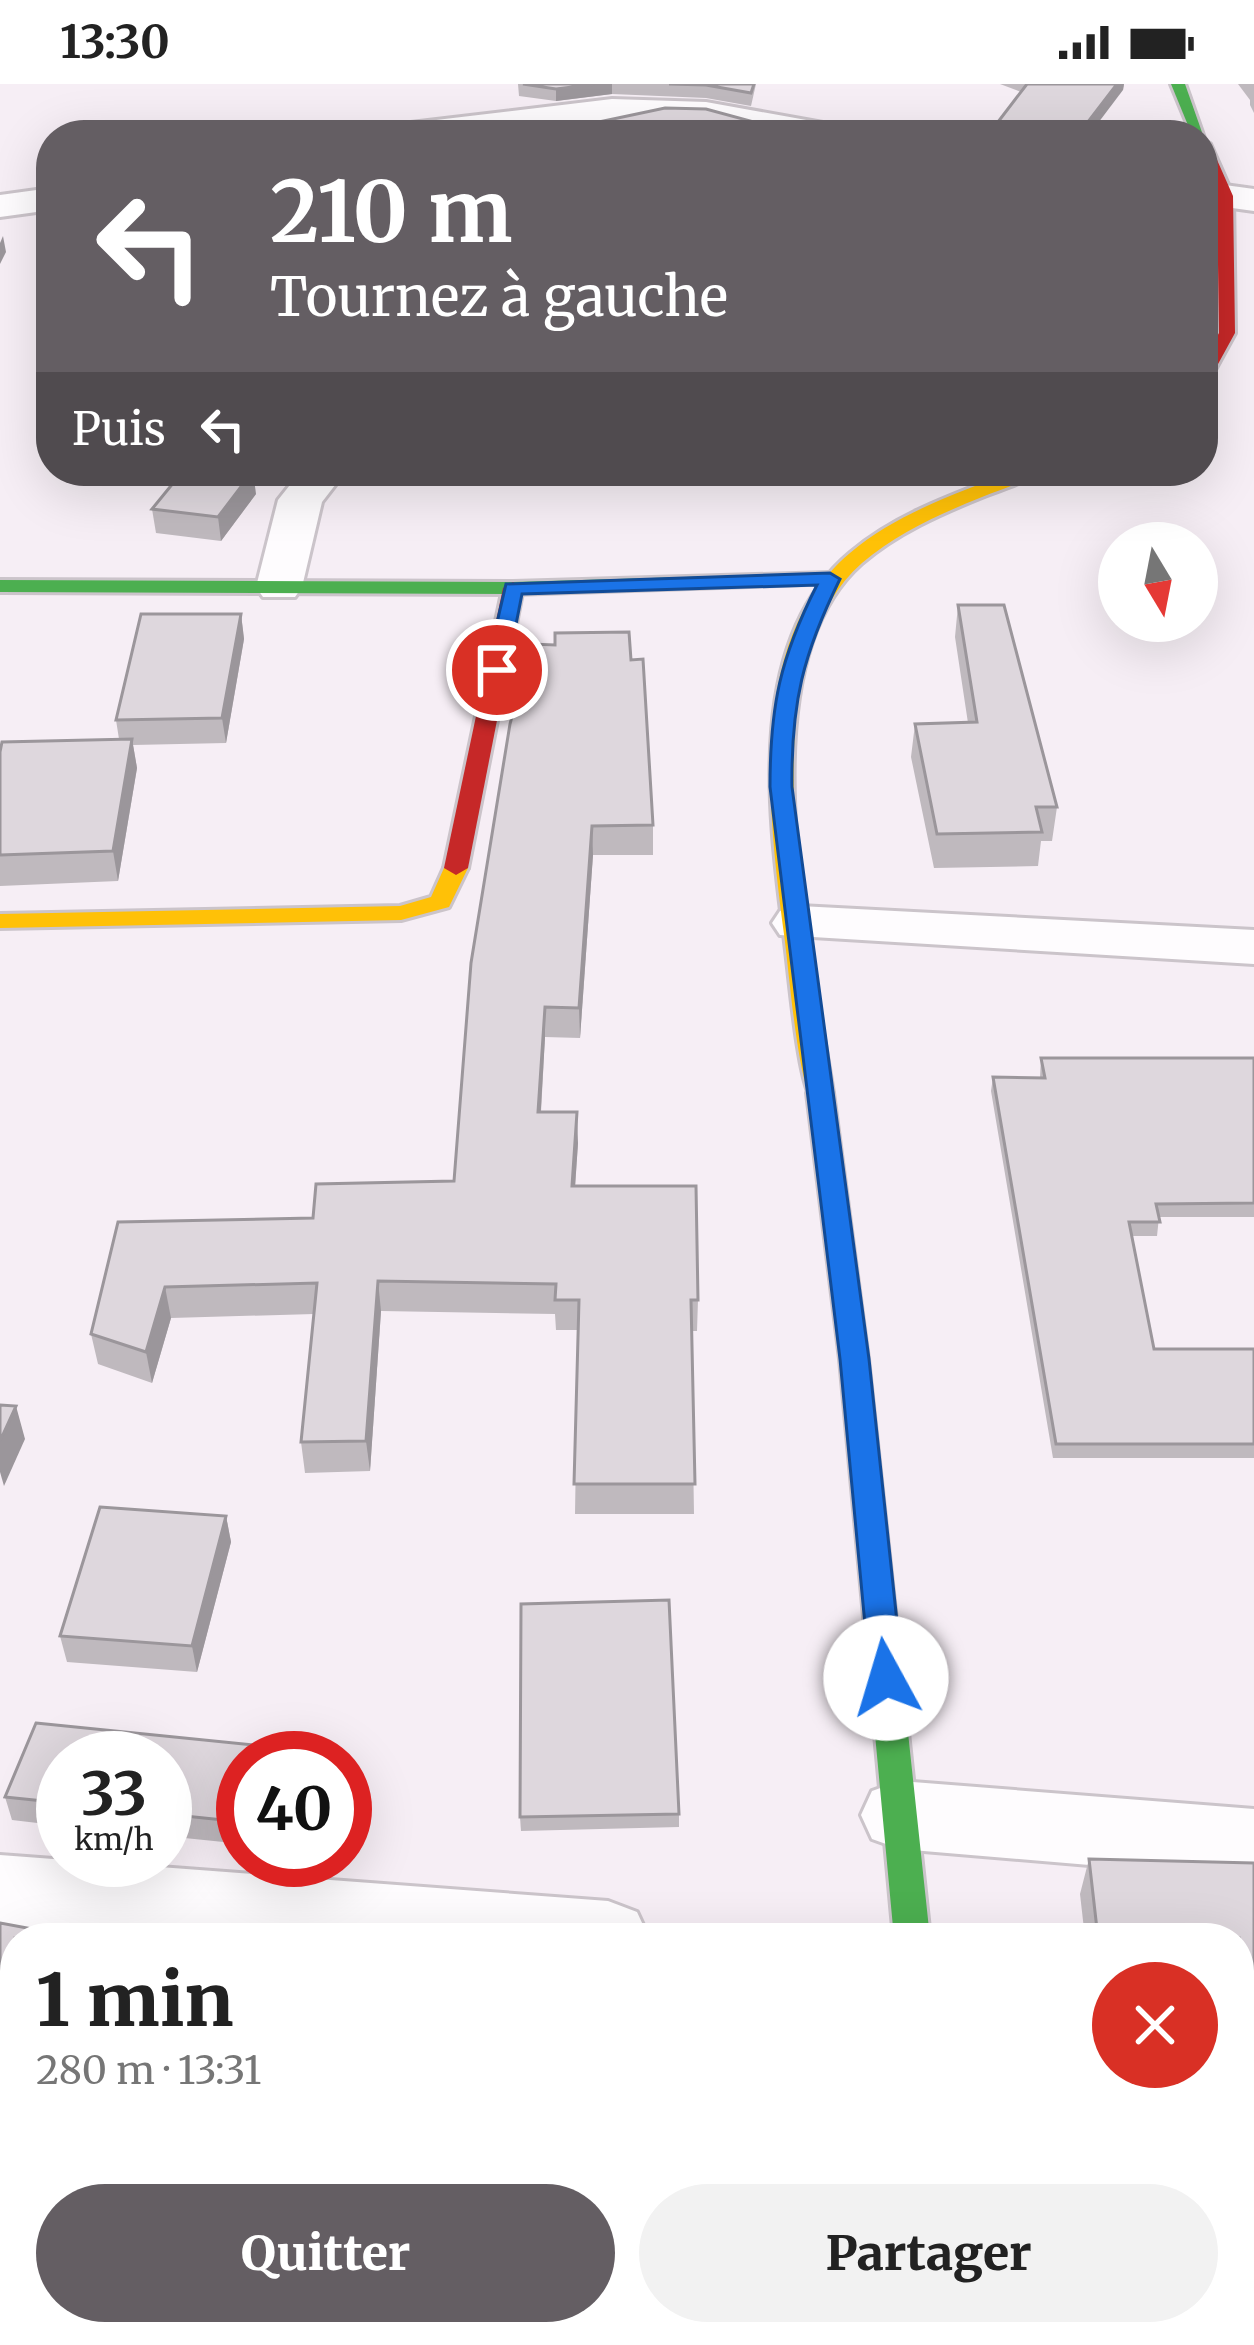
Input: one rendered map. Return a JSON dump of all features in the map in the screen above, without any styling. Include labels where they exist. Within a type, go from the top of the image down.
[{"type":"street","points":[[470,120],[477,84]]},
{"type":"street","points":[[1178,84],[1193,120]]},
{"type":"street","points":[[492,120],[612,109],[706,112],[751,120]]},
{"type":"street","points":[[1218,349],[1227,333],[1227,196]]},
{"type":"street","points":[[0,206],[36,201]]},
{"type":"street","points":[[279,587],[300,500],[312,486]]},
{"type":"street","points":[[911,1923],[854,1359],[781,787],[781,716],[798,644],[830,579],[906,521],[994,486]]},
{"type":"street","points":[[0,586],[513,588],[830,579]]},
{"type":"street","points":[[0,921],[400,913],[441,902],[455,875],[513,588]]},
{"type":"street","points":[[800,923],[1254,947]]},
{"type":"street","points":[[900,1815],[1254,1844]]},
{"type":"street","points":[[0,1891],[414,1923]]},
{"type":"building","points":[[523,84],[597,84],[556,89]]},
{"type":"building","points":[[669,84],[754,84],[751,93]]},
{"type":"building","points":[[1027,84],[1117,84],[1089,120],[999,120]]},
{"type":"building","points":[[665,108],[706,109],[747,120],[608,120]]},
{"type":"building","points":[[171,486],[242,486],[218,517],[152,509]]},
{"type":"building","points":[[958,605],[1004,605],[1057,807],[1036,807],[1042,832],[937,834],[915,724],[977,722]]},
{"type":"building","points":[[141,614],[241,614],[222,718],[116,720]]},
{"type":"building","points":[[629,632],[631,660],[643,659],[653,825],[592,826],[579,1008],[545,1007],[538,1112],[577,1112],[572,1186],[696,1186],[698,1300],[691,1300],[695,1484],[574,1484],[579,1300],[555,1300],[556,1284],[378,1281],[366,1441],[301,1442],[317,1283],[165,1287],[146,1352],[91,1334],[118,1222],[313,1218],[316,1184],[454,1181],[471,963],[510,724],[531,644],[555,645],[555,633]]},
{"type":"building","points":[[132,739],[113,851],[0,855],[2,742]]},
{"type":"building","points":[[1041,1058],[1254,1058],[1254,1203],[1156,1204],[1160,1222],[1129,1222],[1154,1349],[1254,1349],[1254,1444],[1056,1444],[993,1077],[1045,1078]]},
{"type":"building","points":[[0,1405],[16,1406],[0,1441]]},
{"type":"building","points":[[100,1507],[226,1516],[192,1646],[60,1636]]},
{"type":"building","points":[[669,1600],[679,1814],[520,1817],[521,1604]]},
{"type":"building","points":[[36,1723],[115,1731],[36,1731],[36,1800],[5,1797]]},
{"type":"building","points":[[192,1739],[216,1741],[216,1819],[192,1817]]},
{"type":"building","points":[[1089,1859],[1254,1863],[1254,1923],[1096,1923]]},
{"type":"traffic: fast","points":[[1178,84],[1193,120]]},
{"type":"traffic: fast","points":[[0,586],[513,588],[830,579]]},
{"type":"traffic: fast","points":[[820,1093],[854,1359],[910,1923]]},
{"type":"traffic: slow","points":[[820,1093],[784,824],[783,751],[790,683],[807,623],[838,575],[858,556],[928,513],[993,486]]},
{"type":"traffic: slow","points":[[0,921],[401,913],[441,902],[456,868]]},
{"type":"traffic: jam","points":[[1218,179],[1225,196],[1227,333],[1218,349]]},
{"type":"traffic: jam","points":[[456,868],[513,588]]},
{"type":"route","points":[[497,670],[513,588],[830,579],[798,644],[789,680],[781,716],[781,787],[854,1359],[886,1678]]}]
